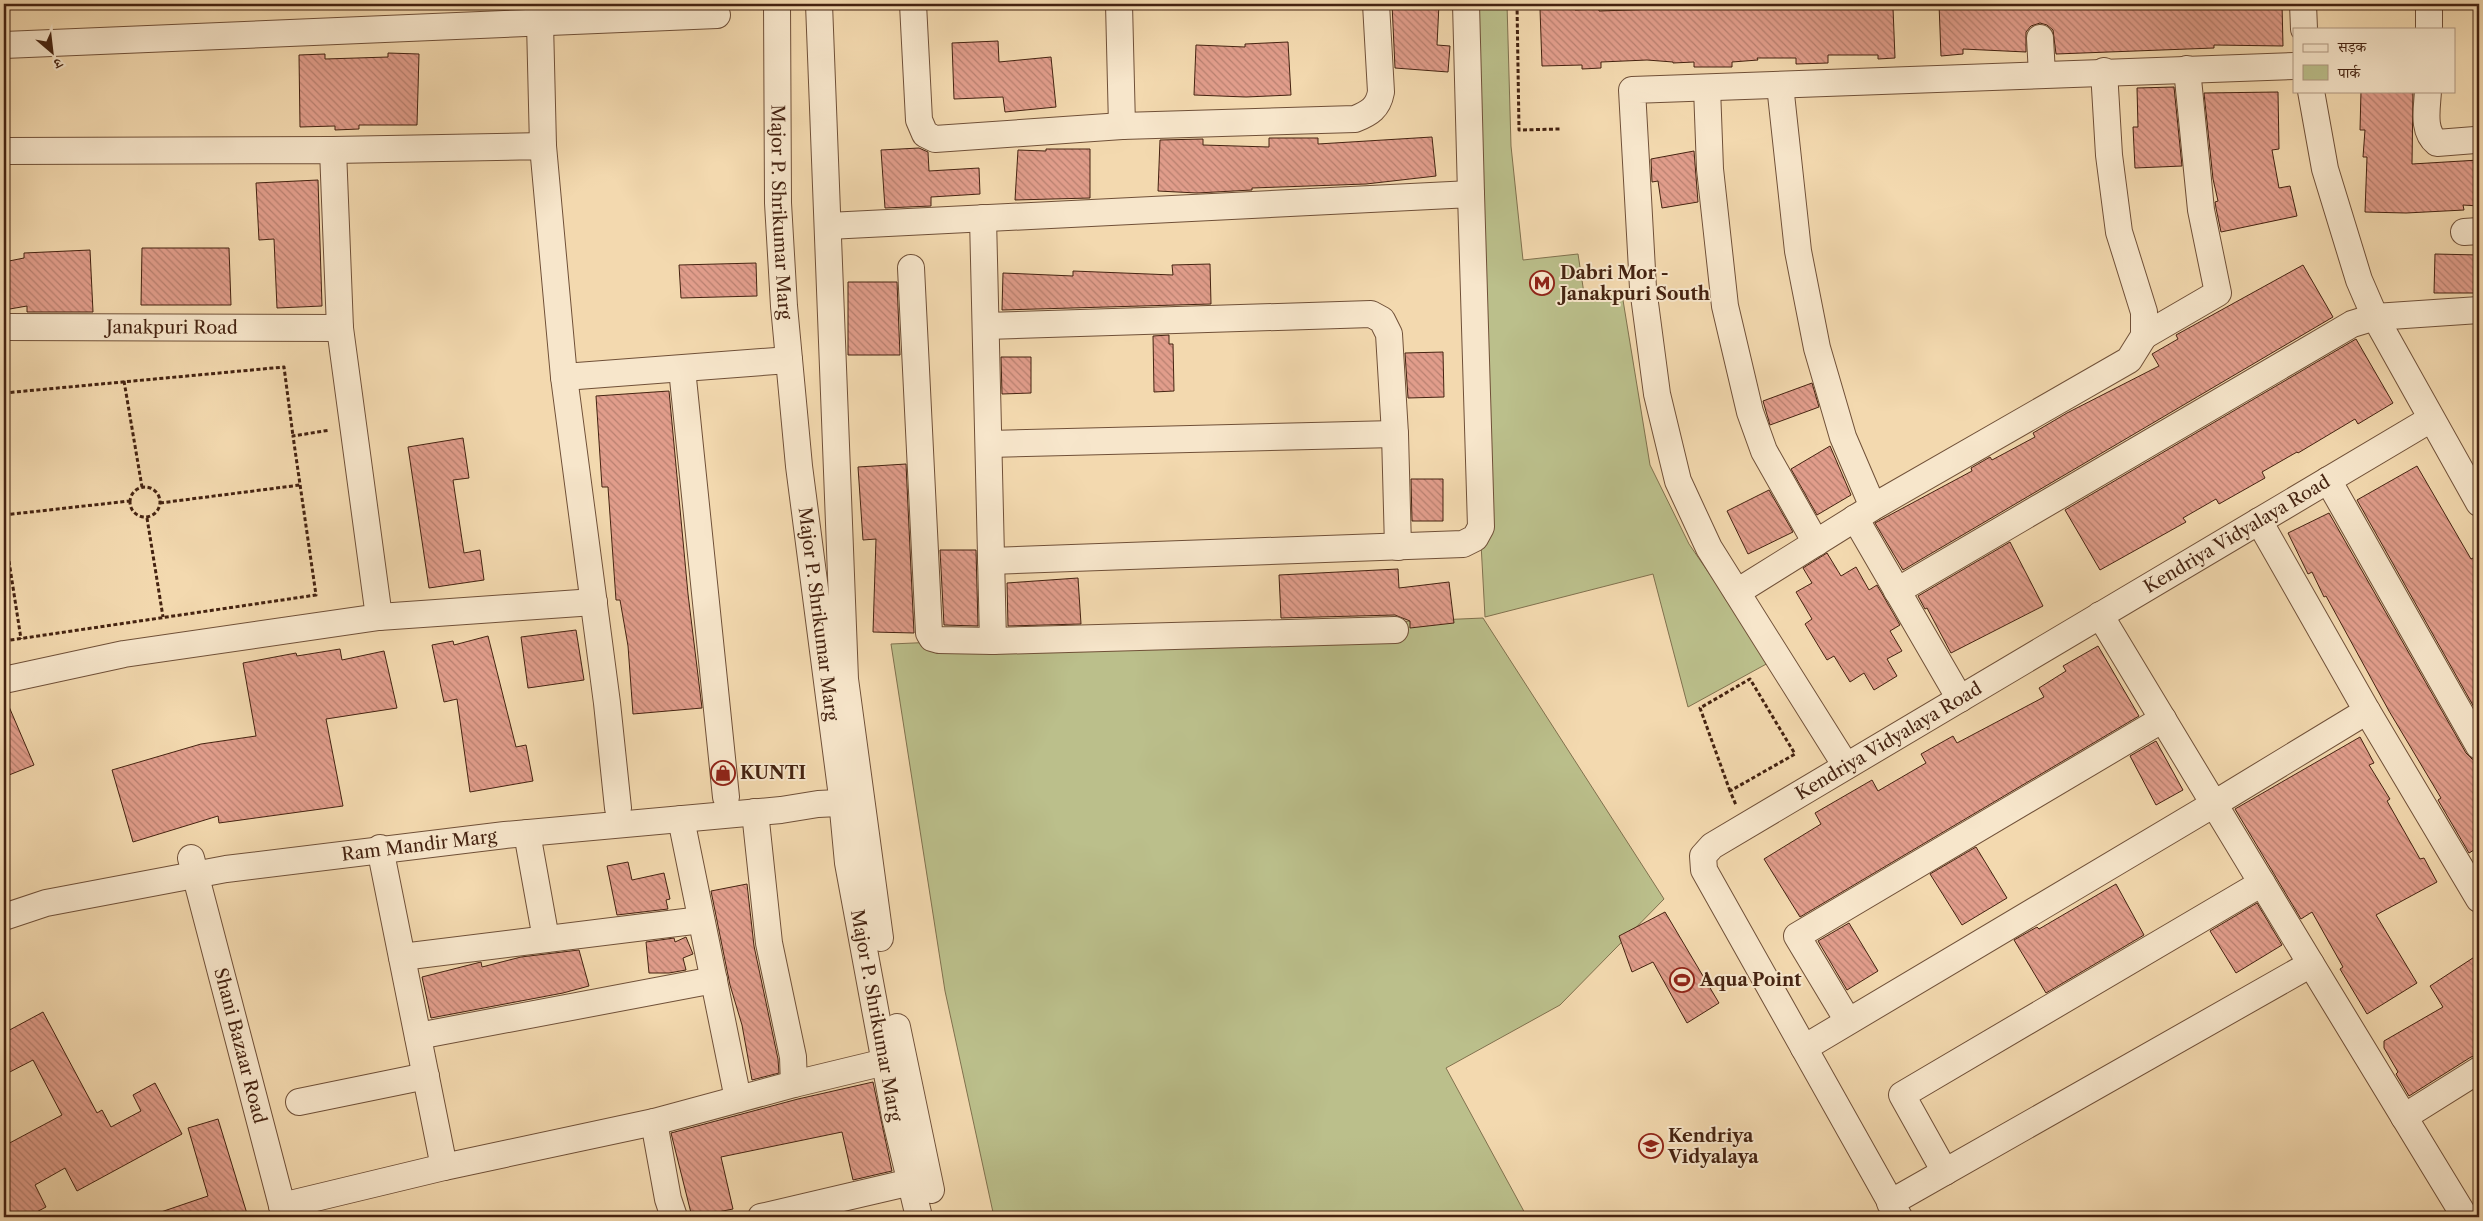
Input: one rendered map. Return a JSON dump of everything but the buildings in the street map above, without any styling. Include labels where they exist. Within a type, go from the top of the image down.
[{"type":"street","name":"Major P. Shrikumar Marg","points":[[777,4],[778,203],[789,360],[799,466],[851,795],[914,1112],[937,1217]]},
{"type":"street","name":"Major P. Shrikumar Marg","points":[[819,4],[851,795],[848,863],[895,1117],[919,1217]]},
{"type":"street","points":[[913,4],[919,120],[925,134],[936,139],[1122,126],[1355,119],[1370,113],[1379,103],[1381,92],[1376,4]]},
{"type":"street","points":[[1119,4],[1122,126]]},
{"type":"street","points":[[991,561],[1463,544],[1475,538],[1481,527],[1466,4]]},
{"type":"street","points":[[2303,4],[2304,28]]},
{"type":"street","points":[[2429,4],[2429,28]]},
{"type":"street","points":[[4,45],[717,15]]},
{"type":"street","points":[[540,23],[544,146],[564,377],[594,602],[618,808]]},
{"type":"street","points":[[2040,38],[2042,74]]},
{"type":"street","points":[[1846,766],[1709,548],[1678,481],[1657,394],[1643,288],[1632,90],[1780,86],[2104,71],[2293,66]]},
{"type":"street","points":[[1737,592],[1864,513],[2129,360],[2144,336],[2218,293],[2201,210],[2187,69]]},
{"type":"street","points":[[2104,71],[2109,156],[2119,232],[2144,312],[2144,336]]},
{"type":"street","points":[[1780,86],[1798,251],[1817,348],[1864,513],[1897,591],[1960,699]]},
{"type":"street","points":[[1707,88],[1710,169],[1725,306],[1750,412],[1764,451],[1816,543]]},
{"type":"street","points":[[2311,92],[2326,169],[2359,280],[2375,318],[2479,503]]},
{"type":"street","points":[[2428,92],[2427,128],[2430,138],[2437,143],[2475,140]]},
{"type":"street","points":[[4,151],[333,150],[544,146]]},
{"type":"street","points":[[333,150],[340,328],[379,617]]},
{"type":"street","points":[[828,226],[1471,194]]},
{"type":"street","points":[[983,218],[993,641]]},
{"type":"street","points":[[911,268],[929,633],[932,638],[939,640],[993,641],[1395,630]]},
{"type":"street","points":[[1897,591],[2328,336],[2352,324],[2375,318],[2479,310]]},
{"type":"street","points":[[986,326],[1370,314],[1382,320],[1389,334],[1395,434],[1398,546]]},
{"type":"street","name":"Janakpuri Road","points":[[4,327],[340,328]]},
{"type":"street","points":[[564,377],[789,360]]},
{"type":"street","points":[[682,369],[726,797]]},
{"type":"street","name":"Kendriya Vidyalaya Road","points":[[1894,1210],[1704,870],[1703,856],[1712,846],[2431,419]]},
{"type":"street","points":[[989,444],[1395,434]]},
{"type":"street","points":[[2328,480],[2479,746]]},
{"type":"street","points":[[2259,521],[2367,711],[2472,868],[2479,899]]},
{"type":"street","points":[[4,680],[124,654],[379,617],[594,602]]},
{"type":"street","points":[[2100,615],[2465,1217]]},
{"type":"street","points":[[1804,1048],[2367,711]]},
{"type":"street","points":[[1848,1022],[1797,936],[2164,719]]},
{"type":"street","name":"Ram Mandir Marg","points":[[4,917],[46,903],[193,867],[378,831],[726,797],[851,795]]},
{"type":"street","name":"Ram Mandir Marg","points":[[4,899],[44,886],[193,867],[755,812],[818,804],[851,795]]},
{"type":"street","points":[[755,812],[769,943],[794,1057],[794,1084]]},
{"type":"street","points":[[681,819],[738,1099]]},
{"type":"street","points":[[527,833],[546,939]]},
{"type":"street","points":[[380,848],[444,1167]]},
{"type":"street","name":"Shani Bazaar Road","points":[[193,867],[283,1212]]},
{"type":"street","points":[[1945,1172],[1902,1095],[2262,883]]},
{"type":"street","points":[[402,957],[701,920]]},
{"type":"street","points":[[1894,1210],[1945,1172],[2310,964]]},
{"type":"street","points":[[418,1036],[714,980]]},
{"type":"street","points":[[283,1212],[444,1167],[654,1122],[794,1084],[885,1062]]},
{"type":"street","points":[[2404,1117],[2479,1070]]},
{"type":"street","points":[[299,1102],[426,1076]]},
{"type":"street","points":[[654,1122],[668,1199],[674,1217]]},
{"type":"street","points":[[758,1217],[911,1182]]},
{"type":"path","points":[[1517,4],[1519,130],[1560,129]]},
{"type":"path","points":[[4,393],[284,367],[316,595],[4,641]]},
{"type":"path","points":[[124,381],[142,487]]},
{"type":"path","points":[[293,436],[353,427]]},
{"type":"path","points":[[160,503],[300,485]]},
{"type":"path","points":[[142,487],[155,490],[160,503],[156,513],[147,518],[134,513],[129,501],[133,492],[142,487]]},
{"type":"path","points":[[4,515],[129,501]]},
{"type":"path","points":[[147,518],[163,618]]},
{"type":"path","points":[[4,529],[21,639]]},
{"type":"path","points":[[1730,791],[1795,754],[1750,679],[1700,708],[1730,791],[1746,826]]},
{"type":"green space","points":[[1469,4],[1507,4],[1511,146],[1523,260],[1578,254],[1585,300],[1622,294],[1650,465],[1689,544],[1770,662],[1688,707],[1653,574],[1485,617],[1478,488]]},
{"type":"green space","points":[[1483,618],[1664,899],[1560,1005],[1446,1068],[1527,1217],[994,1217],[945,991],[891,644]]},
{"type":"place","name":"Dabri Mor - Janakpuri South","points":[[1542,283]]},
{"type":"place","name":"KUNTI","points":[[723,773]]},
{"type":"place","name":"Aqua Point","points":[[1682,980]]},
{"type":"place","name":"Kendriya Vidyalaya","points":[[1651,1146]]}]
